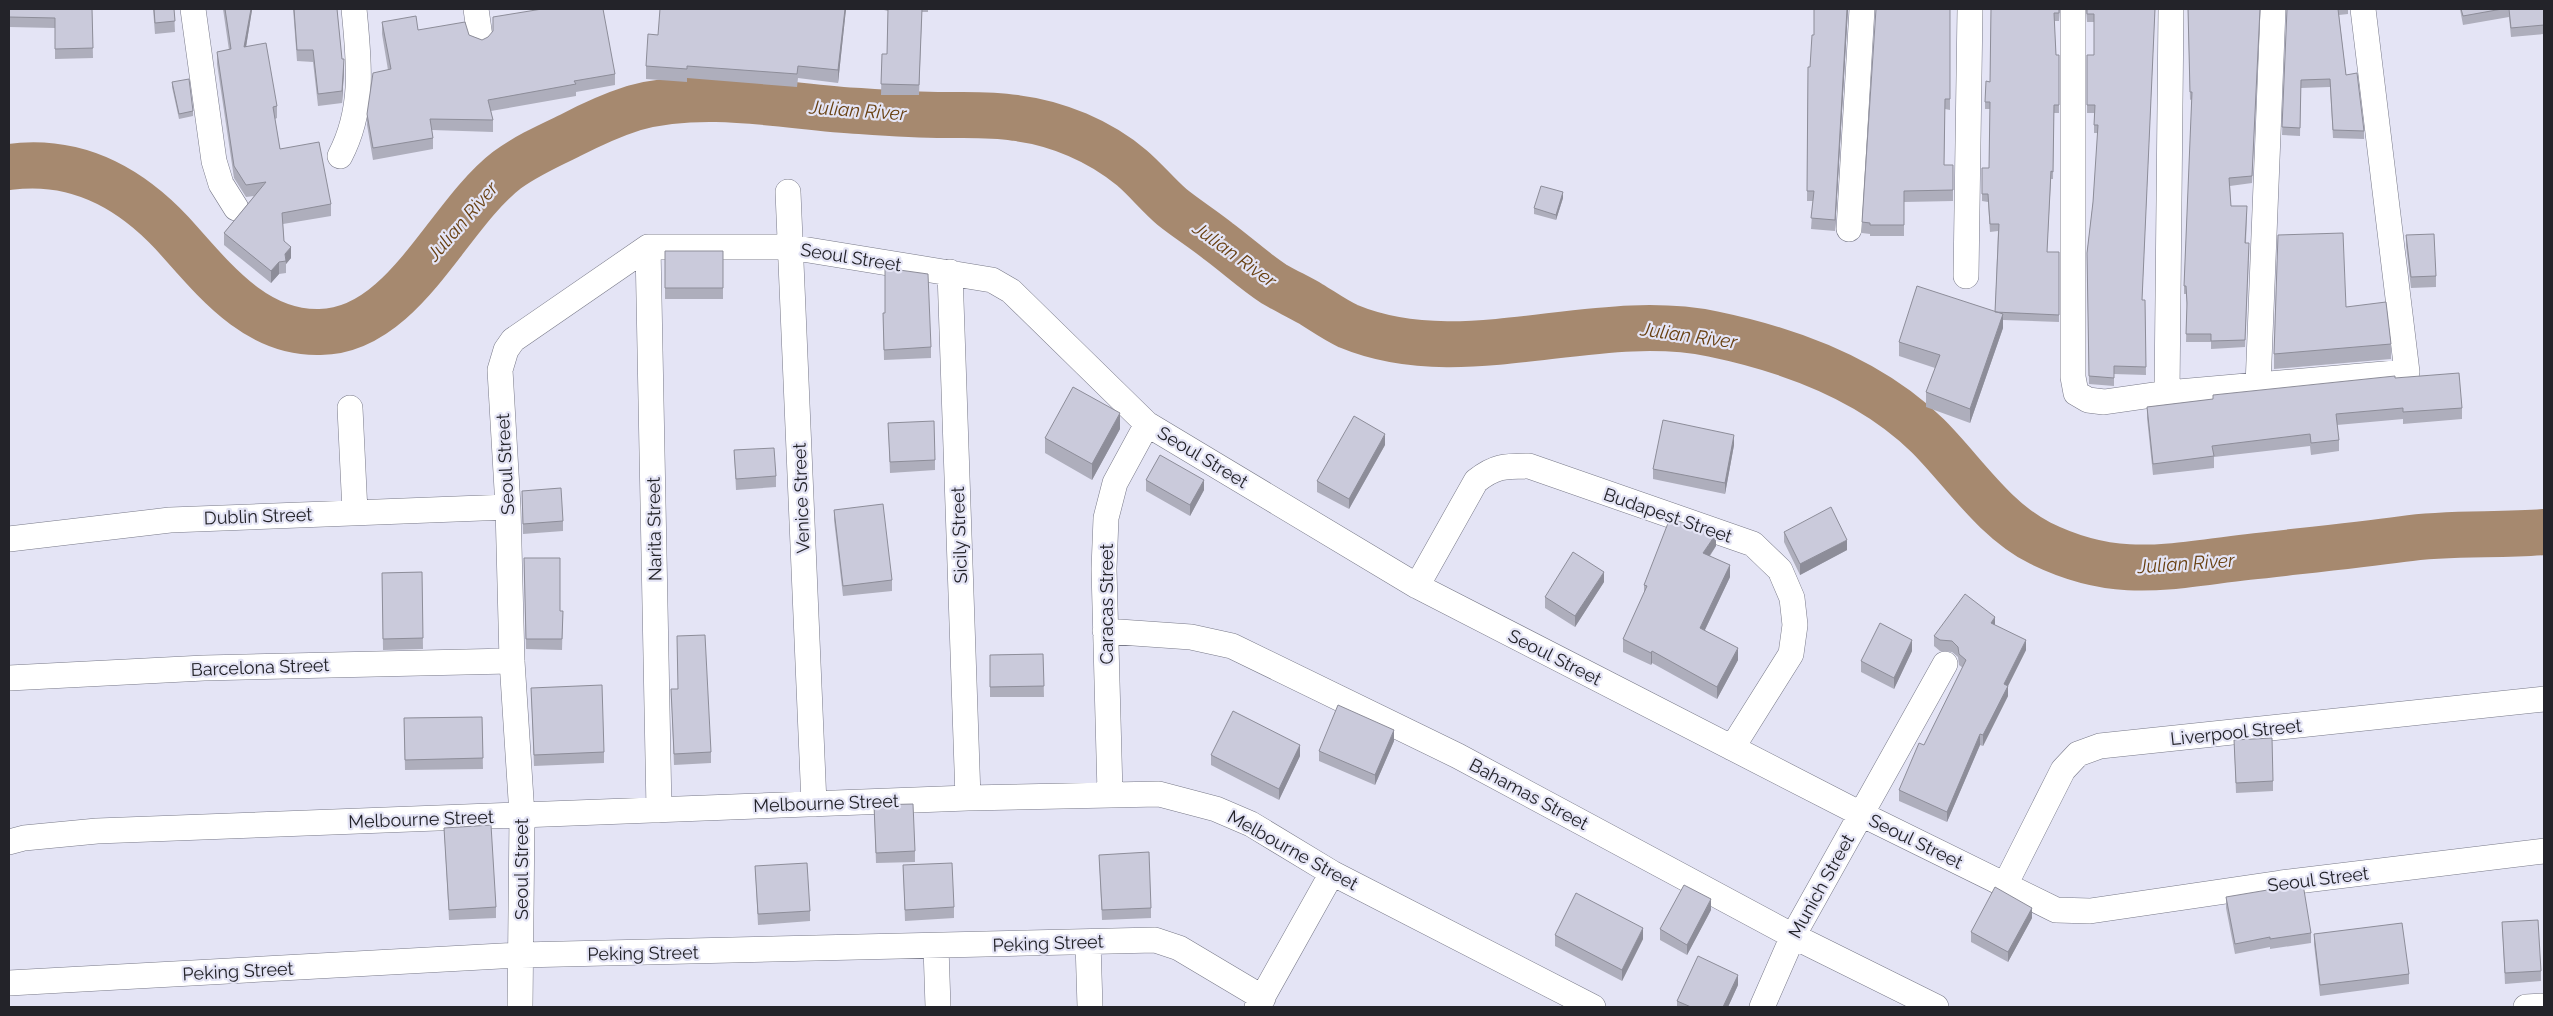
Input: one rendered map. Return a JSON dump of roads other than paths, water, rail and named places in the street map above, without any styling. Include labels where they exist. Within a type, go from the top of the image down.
[{"type":"street","points":[[193,9],[214,161],[221,184],[236,208]]},
{"type":"street","points":[[340,156],[351,134],[357,106],[358,49],[354,9]]},
{"type":"street","points":[[476,9],[480,37]]},
{"type":"street","points":[[1849,228],[1862,9]]},
{"type":"street","points":[[1966,276],[1970,9]]},
{"type":"street","points":[[2073,9],[2073,377],[2076,393],[2088,400],[2104,402],[2167,393],[2407,372],[2363,9]]},
{"type":"street","points":[[2167,393],[2171,9]]},
{"type":"street","points":[[2258,386],[2273,9]]},
{"type":"street","name":"Venice Street","points":[[788,192],[814,804]]},
{"type":"street","name":"Seoul Street","points":[[520,1007],[522,815],[512,661],[508,507],[500,370],[506,350],[513,340],[648,247],[790,247],[992,280],[1011,292],[1147,424],[1417,586],[1860,814],[2056,910],[2090,911],[2281,883],[2544,851]]},
{"type":"street","name":"Narita Street","points":[[648,247],[660,810]]},
{"type":"street","name":"Sicily Street","points":[[950,272],[968,798]]},
{"type":"street","points":[[350,408],[355,512]]},
{"type":"street","name":"Caracas Street","points":[[1110,793],[1105,631],[1106,518],[1115,483],[1147,424]]},
{"type":"street","name":"Budapest Street","points":[[1417,586],[1476,482],[1490,470],[1505,466],[1529,466],[1753,544],[1780,570],[1792,598],[1796,625],[1791,654],[1732,748]]},
{"type":"street","name":"Dublin Street","points":[[9,539],[170,520],[508,507]]},
{"type":"street","name":"Bahamas Street","points":[[1105,631],[1191,637],[1232,646],[1458,756],[1793,936],[1936,1007]]},
{"type":"street","name":"Barcelona Street","points":[[9,678],[204,668],[512,661]]},
{"type":"street","name":"Munich Street","points":[[1762,1007],[1793,936],[1945,664]]},
{"type":"street","name":"Liverpool Street","points":[[2005,885],[2063,770],[2078,754],[2100,746],[2544,699]]},
{"type":"street","name":"Melbourne Street","points":[[9,842],[24,838],[98,830],[1110,793],[1159,794],[1216,808],[1250,824],[1332,873],[1593,1007]]},
{"type":"street","points":[[1260,1002],[1332,873]]},
{"type":"street","name":"Peking Street","points":[[9,983],[522,955],[936,947],[1155,940],[1179,948],[1260,1002]]},
{"type":"street","points":[[1088,942],[1090,1007]]},
{"type":"street","points":[[936,947],[938,1007]]},
{"type":"street","points":[[2526,1007],[2544,1006]]},
{"type":"waterway","name":"Julian River","points":[[9,167],[33,165],[56,167],[99,179],[118,189],[155,216],[236,300],[275,324],[296,330],[320,332],[350,327],[376,313],[400,292],[422,268],[485,190],[507,170],[522,160],[585,128],[634,108],[662,102],[718,99],[747,100],[832,109],[924,115],[989,115],[1031,120],[1077,135],[1120,158],[1172,207],[1267,279],[1348,326],[1392,339],[1437,344],[1482,343],[1622,329],[1668,328],[1713,334],[1800,358],[1855,383],[1881,398],[1928,436],[2008,522],[2040,543],[2068,555],[2119,567],[2167,567],[2420,537],[2544,532]]}]
